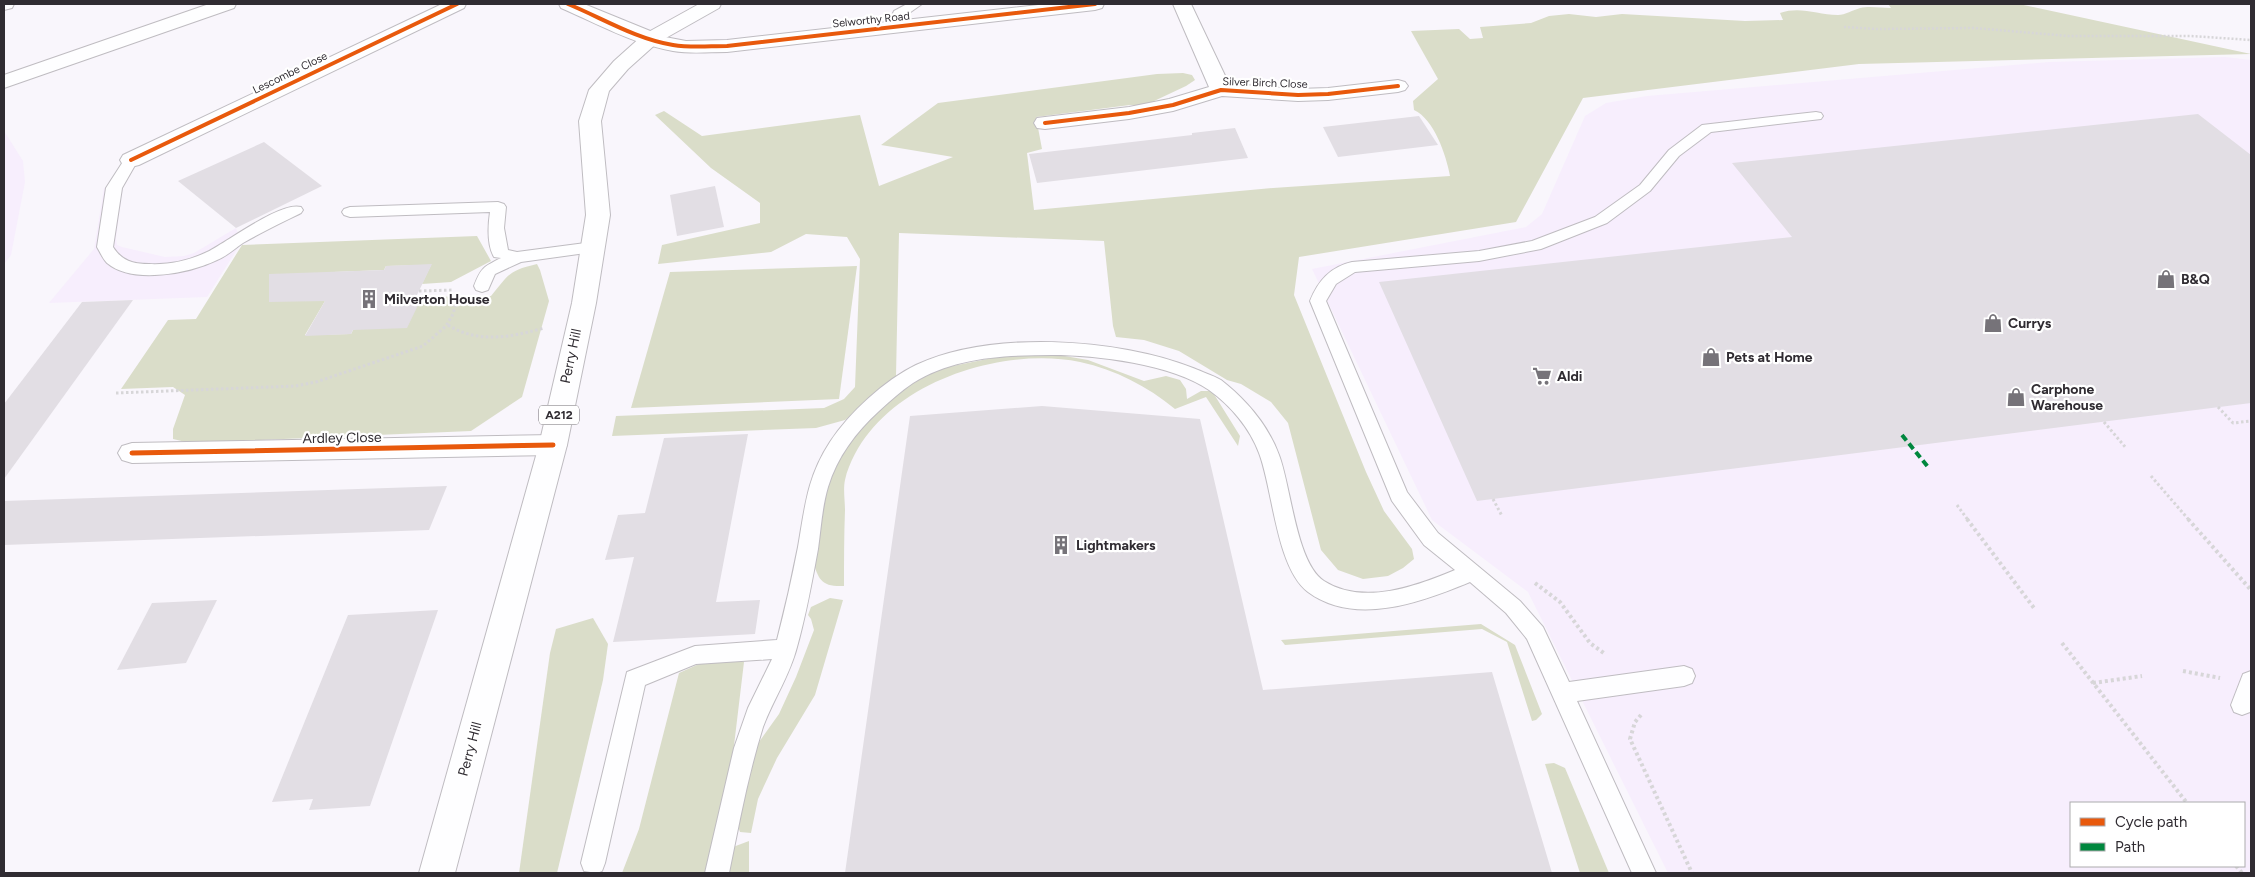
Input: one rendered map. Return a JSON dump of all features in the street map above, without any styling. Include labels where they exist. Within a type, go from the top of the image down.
[{"type":"street","points":[[4,82],[227,4]]},
{"type":"street","name":"Lescombe Close","points":[[131,160],[457,4]]},
{"type":"street","name":"Selworthy Road","points":[[568,4],[650,39],[672,45],[693,47],[727,46],[1095,4]]},
{"type":"street","name":"Perry Hill","points":[[437,873],[552,445],[584,303],[598,215],[590,121],[599,90],[621,64],[650,39],[712,4]]},
{"type":"street","name":"Silver Birch Close","points":[[1182,4],[1221,90]]},
{"type":"street","name":"Silver Birch Close","points":[[1045,123],[1156,108],[1196,99],[1221,90],[1298,95],[1328,94],[1398,86]]},
{"type":"street","name":"Ardley Close","points":[[132,454],[552,445]]},
{"type":"lane","points":[[894,27],[899,14],[916,4]]},
{"type":"lane","points":[[1644,873],[1535,633],[1513,608],[1431,539],[1399,496],[1318,301],[1325,285],[1337,274],[1352,267],[1480,256],[1535,244],[1601,220],[1645,188],[1674,153],[1707,128],[1816,116]]},
{"type":"lane","points":[[131,160],[114,188],[105,247],[108,255],[117,264],[132,268],[156,269],[180,266],[210,257],[295,210]]},
{"type":"lane","points":[[350,212],[498,207],[496,228],[500,253],[516,257]]},
{"type":"lane","points":[[482,286],[488,271],[516,257],[593,247]]},
{"type":"lane","points":[[717,873],[732,801],[759,708],[786,649],[804,566],[817,488],[830,459],[845,433],[908,377],[938,364],[1013,350],[1059,349],[1118,353],[1168,366],[1214,384],[1241,409],[1262,439],[1270,456],[1297,561],[1313,584],[1339,598],[1369,602],[1407,595],[1472,572]]},
{"type":"lane","points":[[593,863],[635,679],[695,654],[786,649]]},
{"type":"lane","points":[[1563,693],[1684,676]]},
{"type":"lane","points":[[2242,705],[2251,681]]},
{"type":"path","points":[[1844,27],[1876,29],[1974,28],[2068,36],[2191,36],[2251,40]]},
{"type":"path","points":[[116,393],[296,386],[316,382],[404,354],[423,346],[438,336],[448,325],[455,310],[457,290],[419,291]]},
{"type":"path","points":[[448,325],[466,334],[494,337],[513,336],[544,328],[578,326]]},
{"type":"path","points":[[2218,407],[2233,423],[2251,421]]},
{"type":"path","points":[[2104,422],[2126,448]]},
{"type":"path","points":[[2151,476],[2251,590]]},
{"type":"path","points":[[1493,499],[1502,516]]},
{"type":"path","points":[[1957,505],[2034,608]]},
{"type":"path","points":[[1528,579],[1555,596],[1572,616],[1582,634],[1603,653],[1611,655]]},
{"type":"path","points":[[2062,644],[2186,802]]},
{"type":"path","points":[[2184,671],[2227,680]]},
{"type":"path","points":[[2093,683],[2142,676]]},
{"type":"path","points":[[1644,712],[1634,722],[1630,740],[1692,873]]},
{"type":"shaded area","points":[[2225,57],[2251,60],[2251,873],[1668,873],[1528,592],[1432,520],[1312,269],[1526,227],[1542,214],[1585,116],[1606,103],[1647,96],[2049,62]]},
{"type":"shaded area","points":[[4,131],[23,161],[25,182],[11,255],[4,264]]},
{"type":"shaded area","points":[[123,186],[116,238],[117,245],[122,247],[165,257],[184,256],[194,253],[236,228],[241,243],[207,297],[49,303],[94,249],[104,188]]},
{"type":"green space","points":[[1888,4],[2019,4],[2251,54],[1859,64],[1583,98],[1516,222],[1299,257],[1294,295],[1366,472],[1384,511],[1412,549],[1414,559],[1403,568],[1388,576],[1363,579],[1338,570],[1321,550],[1288,423],[1271,402],[1241,384],[1227,380],[1179,351],[1144,340],[1116,337],[1113,326],[1104,241],[899,233],[896,376],[877,395],[845,420],[816,428],[612,436],[616,416],[824,408],[844,399],[855,387],[860,259],[847,237],[806,234],[771,252],[658,264],[662,245],[760,223],[760,203],[711,168],[655,115],[664,111],[702,136],[860,115],[879,186],[953,157],[881,145],[938,103],[1157,74],[1183,73],[1192,75],[1195,80],[1148,105],[1130,105],[1036,117],[1042,149],[1027,153],[1034,210],[1273,188],[1450,176],[1438,138],[1428,121],[1414,110],[1413,101],[1438,79],[1411,31],[1459,29],[1470,39],[1483,38],[1480,27],[1531,23],[1549,16],[1569,14],[1596,17],[1622,14],[1745,21],[1783,20],[1780,13],[1788,11],[1795,10],[1838,15],[1864,7],[1891,8]]},
{"type":"green space","points":[[477,236],[491,261],[451,282],[422,284],[431,265],[386,266],[384,270],[334,272],[317,301],[325,301],[305,335],[351,334],[353,330],[422,297],[491,296],[509,275],[520,269],[537,264],[549,301],[522,397],[471,431],[190,443],[173,439],[173,429],[185,395],[173,387],[121,389],[168,320],[196,319],[242,245]]},
{"type":"green space","points":[[857,266],[839,399],[631,408],[670,272]]},
{"type":"green space","points":[[1059,355],[1088,360],[1144,381],[1166,376],[1180,380],[1186,389],[1187,399],[1201,391],[1212,391],[1240,436],[1238,446],[1206,397],[1175,409],[1142,386],[1118,374],[1080,362],[1047,358],[1011,360],[975,368],[940,380],[908,398],[880,420],[859,448],[844,484],[844,586],[831,585],[822,581],[813,560],[828,476],[859,429],[886,403],[915,380],[943,368],[1002,356]]},
{"type":"green space","points":[[830,598],[843,600],[815,695],[777,758],[758,799],[751,833],[740,832],[736,821],[744,782],[759,742],[779,714],[796,677],[814,630],[808,615],[811,607]]},
{"type":"green space","points":[[593,618],[608,644],[603,680],[557,873],[519,873],[550,653],[556,629]]},
{"type":"green space","points":[[1481,624],[1515,645],[1542,714],[1536,720],[1532,721],[1507,642],[1482,629],[1285,645],[1281,640]]},
{"type":"green space","points":[[719,655],[744,662],[730,779],[706,873],[622,873],[639,829],[679,673]]},
{"type":"green space","points":[[1554,763],[1565,768],[1609,873],[1580,873],[1545,764]]},
{"type":"green space","points":[[749,841],[749,873],[726,873],[733,847]]},
{"type":"building","points":[[2198,114],[2251,155],[2251,403],[1477,501],[1379,282],[1792,237],[1732,163]]},
{"type":"building","points":[[1419,116],[1438,145],[1338,157],[1323,127]]},
{"type":"building","points":[[1235,128],[1248,158],[1037,183],[1029,154],[1192,135],[1192,133]]},
{"type":"building","points":[[264,142],[322,186],[236,228],[178,181]]},
{"type":"building","points":[[715,186],[724,227],[677,236],[670,195]]},
{"type":"building","name":"Milverton House","points":[[432,264],[416,297],[422,297],[407,328],[353,330],[351,334],[305,336],[325,301],[269,302],[269,274],[384,270],[386,266]]},
{"type":"building","points":[[133,300],[4,479],[4,404],[82,302]]},
{"type":"building","name":"Lightmakers","points":[[1042,406],[1200,419],[1263,690],[1492,672],[1552,873],[845,873],[910,416]]},
{"type":"building","points":[[748,434],[716,602],[760,600],[755,634],[613,642],[634,557],[605,560],[618,515],[645,513],[664,438]]},
{"type":"building","points":[[447,486],[429,530],[4,545],[4,501]]},
{"type":"building","points":[[217,600],[186,663],[117,670],[152,603]]},
{"type":"building","points":[[438,610],[370,806],[309,810],[313,799],[272,802],[348,615]]},
{"type":"marked path","points":[[1902,435],[1928,467]]},
{"type":"cycle path","points":[[131,160],[457,4]]},
{"type":"cycle path","points":[[568,4],[648,39],[661,43],[693,47],[727,46],[1095,4]]},
{"type":"cycle path","points":[[1045,123],[1129,113],[1173,105],[1221,90],[1298,95],[1328,94],[1398,86]]},
{"type":"cycle path","points":[[132,453],[553,445]]},
{"type":"place","name":"B&Q","points":[[2166,279]]},
{"type":"place","name":"Milverton House","points":[[369,299]]},
{"type":"place","name":"Currys","points":[[1993,323]]},
{"type":"place","name":"Pets at Home","points":[[1711,357]]},
{"type":"place","name":"Aldi","points":[[1542,376]]},
{"type":"place","name":"Carphone Warehouse","points":[[2016,397]]},
{"type":"place","name":"Lightmakers","points":[[1061,545]]}]
